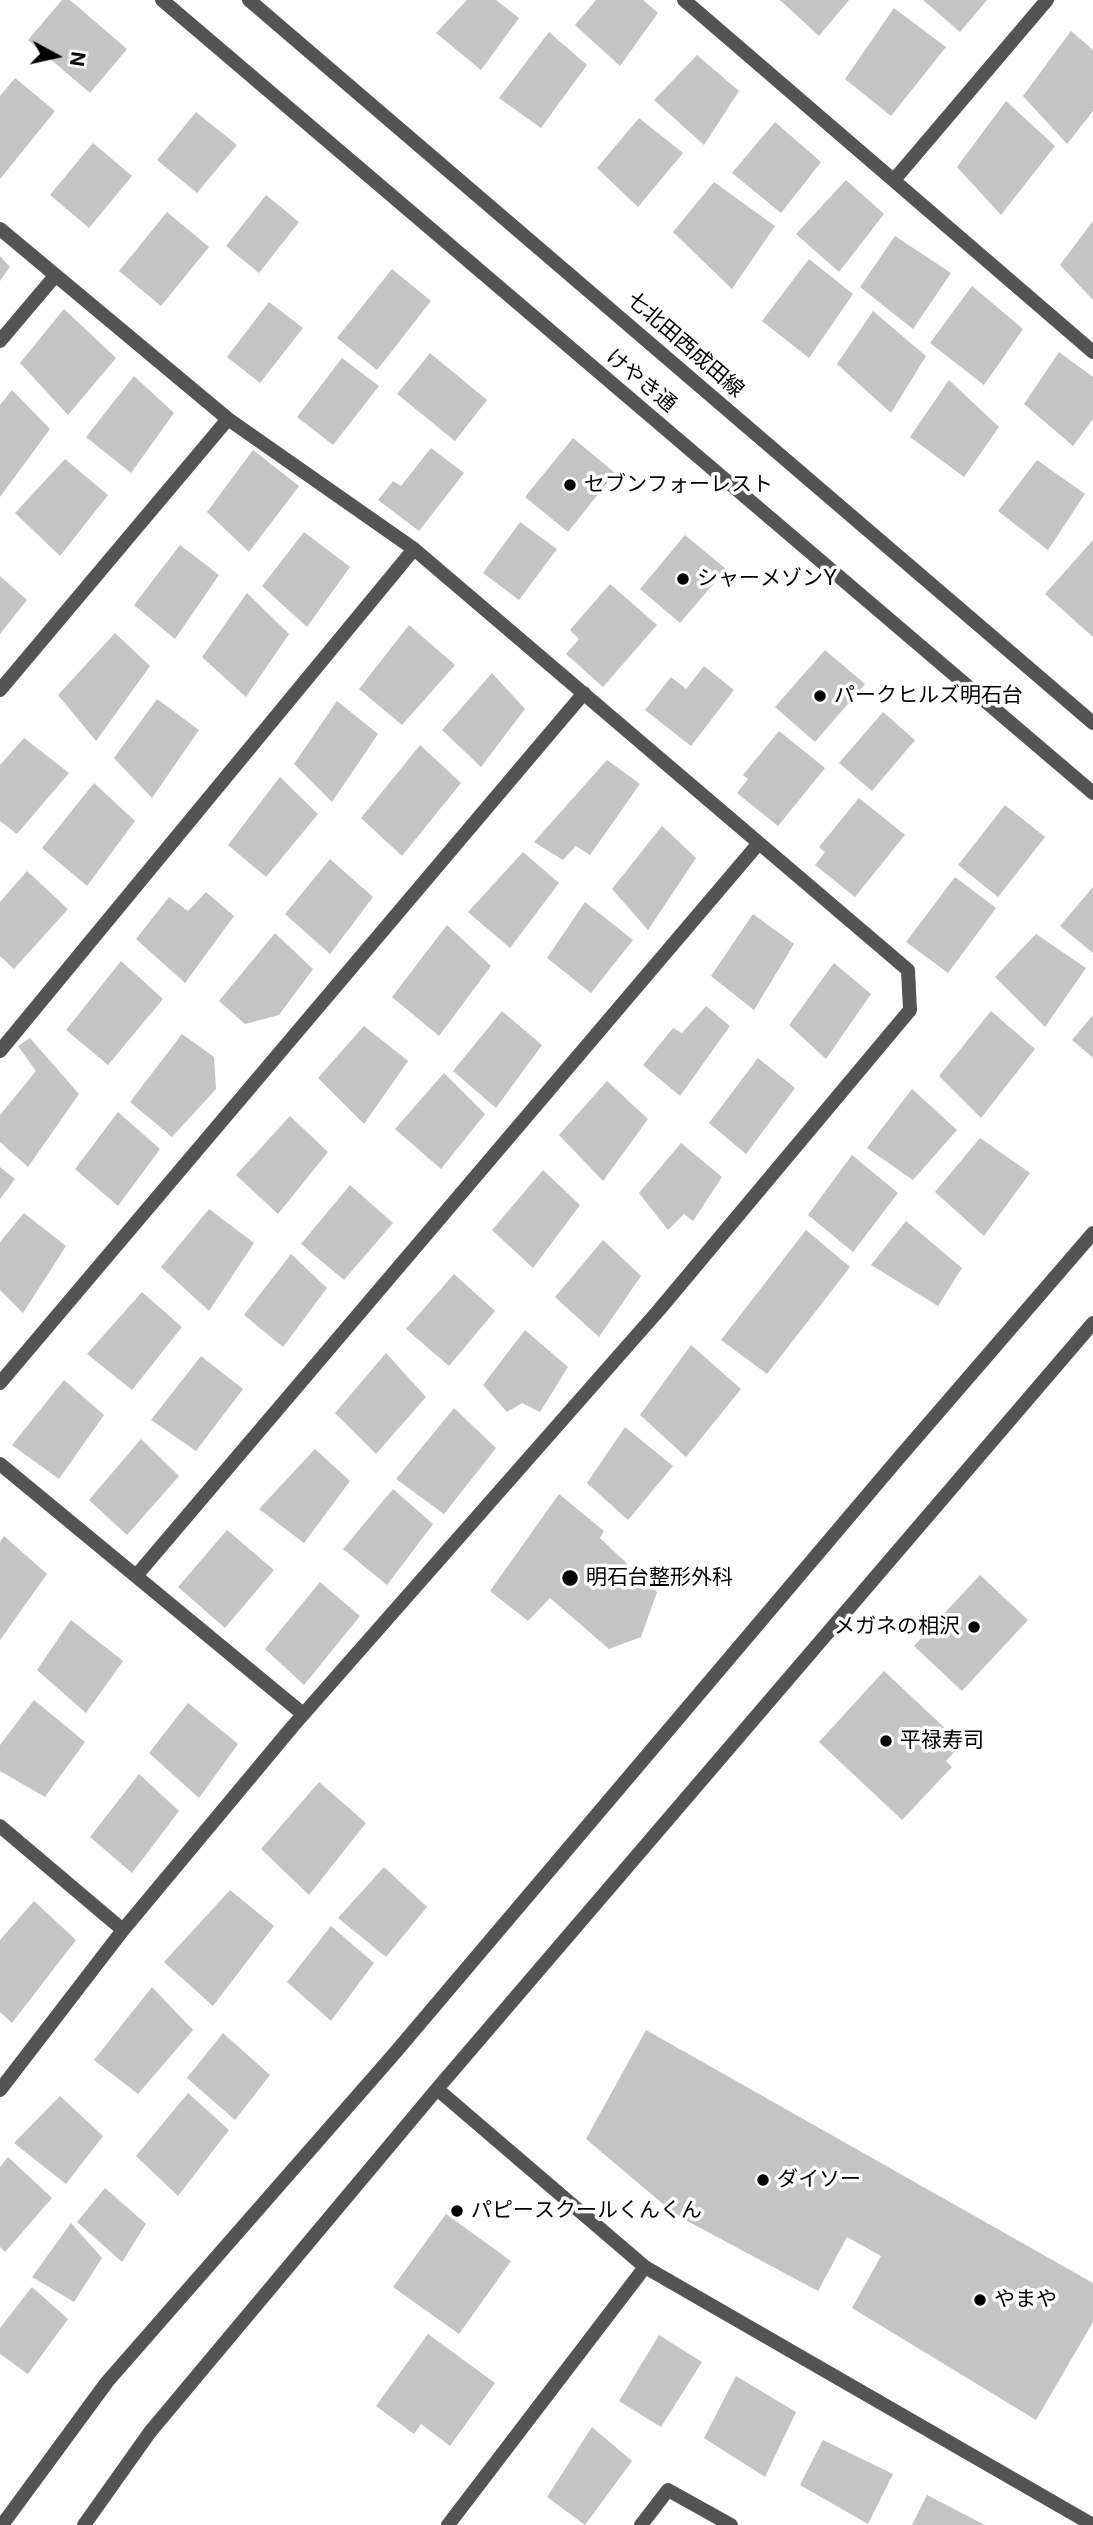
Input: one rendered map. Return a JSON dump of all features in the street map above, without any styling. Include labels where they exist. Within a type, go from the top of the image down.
[{"type":"street","name":"けやき通","points":[[163,0],[1093,793]]},
{"type":"street","name":"七北田西成田線","points":[[249,0],[1093,723]]},
{"type":"street","points":[[684,0],[1093,352]]},
{"type":"street","points":[[894,180],[1047,0]]},
{"type":"street","points":[[0,229],[228,419],[414,549],[908,970],[910,1010],[659,1310],[303,1714],[123,1930],[0,2090]]},
{"type":"street","points":[[0,341],[55,276]]},
{"type":"street","points":[[0,690],[228,419]]},
{"type":"street","points":[[0,1051],[414,549]]},
{"type":"street","points":[[0,1383],[584,693]]},
{"type":"street","points":[[136,1576],[759,843]]},
{"type":"street","points":[[2,2525],[107,2382],[394,2054],[898,1458],[1093,1233]]},
{"type":"street","points":[[84,2525],[150,2432],[437,2089],[1093,1323]]},
{"type":"street","points":[[0,1464],[303,1714]]},
{"type":"street","points":[[0,1826],[123,1930]]},
{"type":"street","points":[[437,2089],[645,2267],[1093,2525]]},
{"type":"street","points":[[448,2525],[645,2267]]},
{"type":"street","points":[[641,2525],[668,2490],[731,2525]]},
{"type":"building","points":[[62,0],[70,0],[127,49],[90,93],[28,40]]},
{"type":"building","points":[[467,0],[496,0],[519,18],[481,70],[436,33]]},
{"type":"building","points":[[596,0],[643,0],[658,13],[620,66],[575,25]]},
{"type":"building","points":[[780,0],[849,0],[819,36]]},
{"type":"building","points":[[923,0],[987,0],[960,32]]},
{"type":"building","points":[[894,8],[946,47],[891,116],[845,79]]},
{"type":"building","points":[[1071,31],[1093,50],[1093,111],[1067,144],[1023,96]]},
{"type":"building","points":[[549,32],[587,65],[541,128],[499,98]]},
{"type":"building","points":[[697,55],[739,91],[704,145],[654,100]]},
{"type":"building","points":[[15,78],[55,111],[0,179],[0,96]]},
{"type":"building","points":[[1006,101],[1055,146],[1001,215],[957,167]]},
{"type":"building","points":[[196,112],[237,145],[197,193],[157,160]]},
{"type":"building","points":[[639,118],[683,153],[638,207],[597,168]]},
{"type":"building","points":[[775,122],[821,162],[781,213],[732,173]]},
{"type":"building","points":[[93,143],[132,176],[89,228],[50,195]]},
{"type":"building","points":[[846,180],[884,214],[839,272],[796,234]]},
{"type":"building","points":[[714,182],[775,226],[732,289],[673,232]]},
{"type":"building","points":[[266,195],[299,222],[259,273],[226,246]]},
{"type":"building","points":[[167,212],[209,247],[161,306],[119,271]]},
{"type":"building","points":[[1093,221],[1093,300],[1060,265]]},
{"type":"building","points":[[895,236],[951,273],[913,329],[860,287]]},
{"type":"building","points":[[0,256],[10,267],[0,281]]},
{"type":"building","points":[[809,259],[853,294],[809,358],[762,321]]},
{"type":"building","points":[[392,269],[431,301],[377,370],[337,338]]},
{"type":"building","points":[[972,286],[1023,329],[984,385],[930,343]]},
{"type":"building","points":[[269,302],[303,328],[260,383],[227,357]]},
{"type":"building","points":[[64,309],[116,358],[68,415],[20,363]]},
{"type":"building","points":[[873,311],[926,356],[891,413],[837,364]]},
{"type":"building","points":[[1059,352],[1093,377],[1093,419],[1073,446],[1024,404]]},
{"type":"building","points":[[430,353],[487,400],[455,441],[397,394]]},
{"type":"building","points":[[342,358],[379,386],[333,445],[297,417]]},
{"type":"building","points":[[134,376],[174,413],[131,473],[86,437]]},
{"type":"building","points":[[949,380],[999,427],[964,477],[910,437]]},
{"type":"building","points":[[12,390],[50,429],[0,497],[0,405]]},
{"type":"building","name":"セブンフォーレスト","points":[[573,438],[615,473],[568,532],[525,497]]},
{"type":"building","points":[[431,448],[464,473],[419,531],[378,500],[393,481],[401,486]]},
{"type":"building","points":[[253,450],[299,486],[249,552],[207,512]]},
{"type":"building","points":[[65,459],[108,495],[60,556],[15,513]]},
{"type":"building","points":[[1037,460],[1085,494],[1048,550],[998,511]]},
{"type":"building","points":[[520,522],[557,549],[519,600],[483,573]]},
{"type":"building","points":[[304,532],[350,567],[307,627],[262,586]]},
{"type":"building","name":"シャーメゾンY","points":[[685,535],[726,569],[680,623],[640,589]]},
{"type":"building","points":[[1093,540],[1093,637],[1045,594]]},
{"type":"building","points":[[180,545],[219,575],[175,639],[134,605]]},
{"type":"building","points":[[0,576],[27,600],[0,634]]},
{"type":"building","points":[[610,584],[657,625],[603,687],[566,654],[579,639],[570,630]]},
{"type":"building","points":[[247,593],[289,634],[246,697],[202,657]]},
{"type":"building","points":[[409,625],[455,665],[402,725],[359,689]]},
{"type":"building","points":[[115,633],[150,666],[96,741],[58,695]]},
{"type":"building","name":"パークヒルズ明石台","points":[[825,650],[865,684],[815,742],[775,707]]},
{"type":"building","points":[[704,666],[734,690],[691,746],[645,710],[671,677],[686,689]]},
{"type":"building","points":[[492,673],[525,709],[481,767],[442,730]]},
{"type":"building","points":[[157,699],[199,730],[152,798],[114,758]]},
{"type":"building","points":[[337,701],[378,734],[332,802],[294,764]]},
{"type":"building","points":[[883,712],[915,740],[872,791],[839,763]]},
{"type":"building","points":[[779,731],[825,768],[778,826],[737,793],[748,779],[743,775]]},
{"type":"building","points":[[24,738],[69,773],[17,834],[0,821],[0,765]]},
{"type":"building","points":[[420,745],[461,783],[402,856],[361,818]]},
{"type":"building","points":[[607,760],[640,784],[590,855],[576,846],[563,860],[534,842]]},
{"type":"building","points":[[280,777],[318,814],[266,877],[228,845]]},
{"type":"building","points":[[94,783],[135,821],[87,886],[42,848]]},
{"type":"building","points":[[859,798],[905,835],[855,897],[815,865],[825,852],[819,847]]},
{"type":"building","points":[[1005,805],[1045,837],[998,897],[958,865]]},
{"type":"building","points":[[662,826],[696,858],[648,930],[612,889]]},
{"type":"building","points":[[523,852],[559,883],[510,948],[468,912]]},
{"type":"building","points":[[330,859],[373,897],[330,954],[285,914]]},
{"type":"building","points":[[27,871],[68,909],[14,969],[0,956],[0,902]]},
{"type":"building","points":[[955,877],[996,908],[948,973],[906,942]]},
{"type":"building","points":[[1093,887],[1093,953],[1060,926]]},
{"type":"building","points":[[206,892],[234,916],[185,983],[136,939],[169,897],[188,911]]},
{"type":"building","points":[[585,902],[633,940],[591,993],[547,958]]},
{"type":"building","points":[[753,914],[794,944],[754,1010],[711,976]]},
{"type":"building","points":[[447,925],[491,966],[439,1036],[392,997]]},
{"type":"building","points":[[275,933],[313,969],[279,1015],[245,1024],[219,1001]]},
{"type":"building","points":[[1036,934],[1086,968],[1045,1027],[995,977]]},
{"type":"building","points":[[121,961],[163,999],[108,1065],[66,1030]]},
{"type":"building","points":[[834,963],[871,994],[826,1059],[789,1025]]},
{"type":"building","points":[[706,1006],[730,1026],[680,1096],[643,1065],[673,1028],[682,1033]]},
{"type":"building","points":[[502,1011],[542,1045],[496,1108],[453,1071]]},
{"type":"building","points":[[991,1011],[1035,1049],[981,1118],[939,1076]]},
{"type":"building","points":[[1093,1015],[1093,1058],[1072,1040]]},
{"type":"building","points":[[364,1026],[408,1061],[364,1124],[318,1078]]},
{"type":"building","points":[[182,1034],[214,1057],[216,1089],[172,1137],[130,1102]]},
{"type":"building","points":[[30,1038],[79,1094],[28,1167],[0,1142],[0,1115],[36,1071],[18,1046]]},
{"type":"building","points":[[758,1058],[795,1088],[746,1154],[709,1123]]},
{"type":"building","points":[[444,1073],[485,1114],[441,1169],[395,1129]]},
{"type":"building","points":[[607,1081],[648,1119],[603,1181],[559,1135]]},
{"type":"building","points":[[912,1089],[957,1130],[913,1180],[867,1148]]},
{"type":"building","points":[[118,1112],[160,1149],[118,1206],[75,1169]]},
{"type":"building","points":[[290,1116],[328,1152],[278,1214],[236,1175]]},
{"type":"building","points":[[980,1138],[1030,1173],[984,1236],[935,1192]]},
{"type":"building","points":[[681,1143],[722,1177],[693,1221],[684,1214],[668,1230],[639,1193]]},
{"type":"building","points":[[852,1155],[898,1193],[853,1252],[808,1215]]},
{"type":"building","points":[[0,1167],[15,1179],[0,1199]]},
{"type":"building","points":[[543,1170],[580,1205],[533,1268],[492,1230]]},
{"type":"building","points":[[350,1185],[393,1223],[344,1280],[301,1244]]},
{"type":"building","points":[[209,1209],[254,1243],[209,1311],[161,1267]]},
{"type":"building","points":[[24,1213],[66,1246],[23,1313],[0,1290],[0,1242]]},
{"type":"building","points":[[906,1221],[962,1268],[938,1306],[871,1265]]},
{"type":"building","points":[[806,1230],[850,1267],[767,1374],[721,1340]]},
{"type":"building","points":[[603,1240],[641,1276],[599,1337],[555,1297]]},
{"type":"building","points":[[291,1254],[327,1288],[283,1347],[244,1315]]},
{"type":"building","points":[[454,1274],[495,1311],[449,1366],[406,1329]]},
{"type":"building","points":[[142,1292],[182,1327],[132,1390],[87,1354]]},
{"type":"building","points":[[525,1330],[568,1367],[540,1412],[522,1403],[507,1412],[483,1385]]},
{"type":"building","points":[[691,1345],[741,1389],[686,1457],[640,1415]]},
{"type":"building","points":[[386,1353],[426,1397],[376,1454],[335,1413]]},
{"type":"building","points":[[201,1356],[243,1389],[196,1451],[151,1420]]},
{"type":"building","points":[[64,1380],[104,1415],[59,1479],[12,1445]]},
{"type":"building","points":[[454,1408],[496,1448],[444,1514],[396,1479]]},
{"type":"building","points":[[625,1427],[673,1466],[628,1520],[587,1483]]},
{"type":"building","points":[[141,1439],[179,1476],[127,1535],[89,1500]]},
{"type":"building","points":[[315,1449],[350,1481],[304,1543],[259,1509]]},
{"type":"building","points":[[393,1489],[433,1524],[387,1585],[343,1549]]},
{"type":"building","points":[[559,1494],[604,1531],[600,1538],[657,1592],[641,1637],[609,1649],[550,1598],[528,1621],[490,1591]]},
{"type":"building","points":[[227,1530],[274,1570],[225,1628],[178,1587]]},
{"type":"building","points":[[4,1536],[47,1574],[0,1640],[0,1542]]},
{"type":"building","points":[[980,1575],[1028,1620],[962,1691],[914,1646]]},
{"type":"building","points":[[320,1582],[360,1616],[304,1685],[265,1649]]},
{"type":"building","points":[[71,1620],[123,1661],[86,1713],[37,1670]]},
{"type":"building","points":[[884,1671],[962,1744],[946,1761],[952,1767],[902,1820],[819,1742]]},
{"type":"building","points":[[34,1700],[85,1742],[45,1797],[0,1771],[0,1745]]},
{"type":"building","points":[[188,1703],[238,1744],[199,1798],[149,1753]]},
{"type":"building","points":[[139,1774],[179,1811],[132,1873],[90,1837]]},
{"type":"building","points":[[319,1782],[366,1823],[309,1895],[261,1849]]},
{"type":"building","points":[[384,1867],[427,1907],[386,1957],[338,1918]]},
{"type":"building","points":[[230,1890],[274,1926],[213,2006],[164,1962]]},
{"type":"building","points":[[34,1901],[76,1940],[12,2023],[0,2012],[0,1940]]},
{"type":"building","points":[[331,1926],[374,1963],[331,2021],[287,1982]]},
{"type":"building","points":[[152,1987],[193,2030],[138,2094],[94,2060]]},
{"type":"building","points":[[646,2030],[1093,2283],[1093,2322],[1036,2420],[852,2308],[881,2256],[847,2237],[818,2291],[676,2215],[586,2139]]},
{"type":"building","points":[[223,2033],[270,2075],[235,2120],[187,2078]]},
{"type":"building","points":[[188,2093],[229,2130],[178,2196],[136,2156]]},
{"type":"building","points":[[60,2096],[103,2136],[66,2184],[14,2143]]},
{"type":"building","points":[[8,2157],[52,2198],[5,2252],[0,2247],[0,2167]]},
{"type":"building","points":[[105,2188],[146,2224],[122,2262],[77,2222]]},
{"type":"building","points":[[446,2214],[511,2261],[459,2334],[393,2287]]},
{"type":"building","points":[[71,2223],[102,2258],[74,2302],[32,2277]]},
{"type":"building","points":[[32,2287],[68,2319],[28,2374],[0,2354],[0,2328]]},
{"type":"building","points":[[428,2334],[495,2383],[450,2446],[421,2424],[414,2434],[376,2406]]},
{"type":"building","points":[[659,2335],[702,2362],[661,2427],[619,2401]]},
{"type":"building","points":[[736,2376],[796,2412],[765,2477],[704,2438]]},
{"type":"building","points":[[592,2427],[632,2461],[585,2525],[547,2497]]},
{"type":"building","points":[[823,2440],[893,2474],[868,2524],[800,2485]]},
{"type":"building","points":[[927,2495],[985,2525],[912,2525]]},
{"type":"place","name":"セブンフォーレスト","points":[[570,485]]},
{"type":"place","name":"シャーメゾンY","points":[[683,579]]},
{"type":"place","name":"パークヒルズ明石台","points":[[820,696]]},
{"type":"place","name":"明石台整形外科","points":[[570,1578]]},
{"type":"place","name":"メガネの相沢","points":[[974,1627]]},
{"type":"place","name":"平禄寿司","points":[[886,1741]]},
{"type":"place","name":"ダイソー","points":[[763,2180]]},
{"type":"place","name":"パピースクールくんくん","points":[[457,2211]]},
{"type":"place","name":"やまや","points":[[980,2300]]}]
